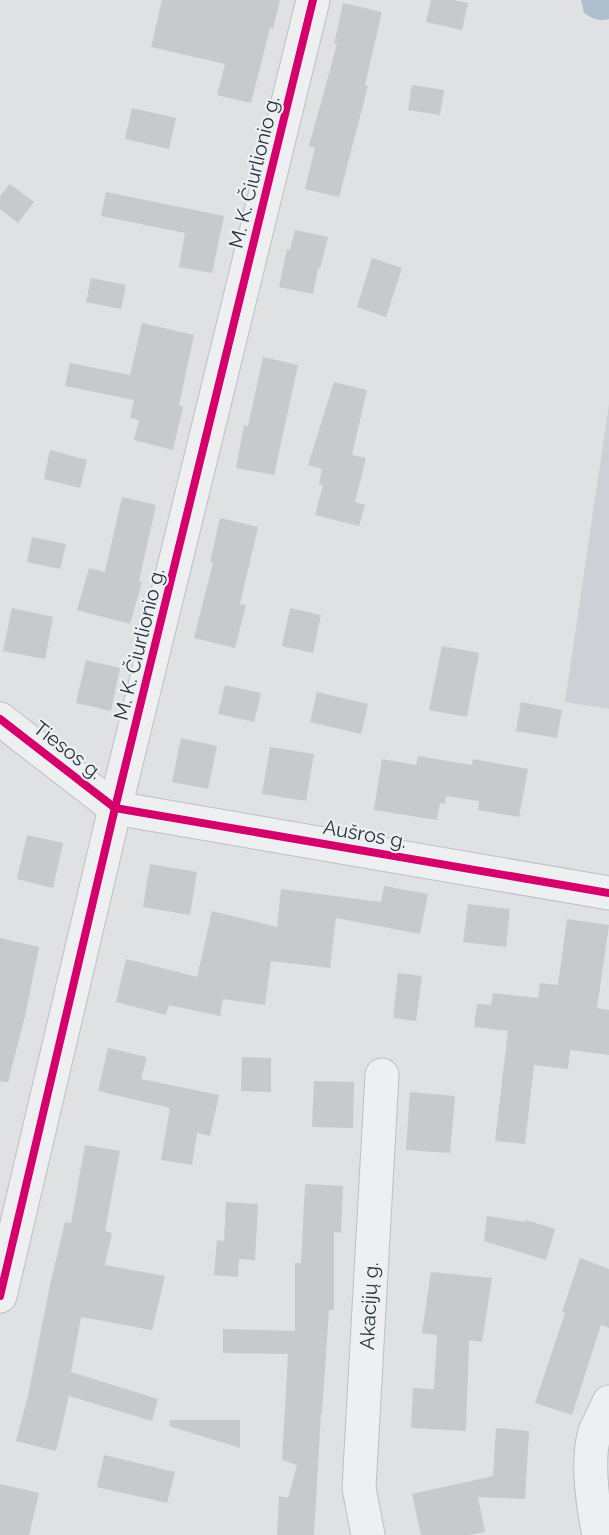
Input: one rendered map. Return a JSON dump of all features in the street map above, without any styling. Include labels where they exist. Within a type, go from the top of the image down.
[{"type":"street","name":"M. K. Čiurlionio g.","points":[[0,1296],[115,807],[313,0]]},
{"type":"street","name":"Tiesos g.","points":[[0,719],[115,807]]},
{"type":"street","name":"Aušros g.","points":[[115,807],[609,893]]},
{"type":"street","name":"Akacijų g.","points":[[368,1535],[358,1488],[382,1075]]},
{"type":"street","points":[[599,1535],[594,1510],[591,1466],[595,1434],[609,1402]]},
{"type":"shaded area","points":[[609,404],[609,709],[565,702]]},
{"type":"water","points":[[581,0],[609,0],[609,19],[599,20],[584,13]]},
{"type":"building","points":[[162,0],[280,0],[273,29],[270,28],[251,103],[217,95],[225,64],[151,47]]},
{"type":"building","points":[[431,0],[454,0],[468,3],[462,30],[426,22]]},
{"type":"building","points":[[343,3],[382,12],[365,85],[368,86],[339,197],[305,189],[315,148],[309,146],[337,44],[334,44]]},
{"type":"building","points":[[412,85],[444,90],[440,115],[408,110]]},
{"type":"building","points":[[132,108],[176,118],[169,149],[125,139]]},
{"type":"building","points":[[10,184],[34,202],[18,223],[0,209],[0,196]]},
{"type":"building","points":[[106,192],[224,216],[212,273],[179,267],[185,233],[101,216]]},
{"type":"building","points":[[295,230],[328,237],[313,294],[279,287],[287,249],[290,250]]},
{"type":"building","points":[[372,258],[402,268],[386,317],[357,307]]},
{"type":"building","points":[[91,278],[126,285],[121,309],[86,302]]},
{"type":"building","points":[[142,323],[194,335],[179,405],[183,407],[173,450],[134,440],[139,420],[130,418],[134,400],[65,386],[70,363],[130,375]]},
{"type":"building","points":[[263,357],[298,365],[274,475],[236,468],[244,425],[248,426]]},
{"type":"building","points":[[334,382],[367,390],[352,455],[366,458],[355,502],[365,505],[359,526],[315,515],[323,485],[319,484],[322,469],[308,465]]},
{"type":"building","points":[[50,450],[87,460],[80,488],[44,479]]},
{"type":"building","points":[[122,497],[156,505],[139,581],[142,582],[130,624],[77,610],[89,568],[105,572]]},
{"type":"building","points":[[220,518],[258,527],[240,604],[246,605],[235,648],[194,638],[213,563],[210,562]]},
{"type":"building","points":[[32,537],[66,544],[60,569],[27,562]]},
{"type":"building","points":[[12,608],[53,617],[45,659],[3,651]]},
{"type":"building","points":[[290,608],[321,615],[313,653],[282,646]]},
{"type":"building","points":[[442,646],[479,653],[467,717],[429,710]]},
{"type":"building","points":[[86,660],[120,668],[111,711],[76,703]]},
{"type":"building","points":[[225,685],[261,693],[254,722],[218,714]]},
{"type":"building","points":[[317,692],[368,704],[361,734],[310,722]]},
{"type":"building","points":[[521,702],[562,710],[557,738],[516,731]]},
{"type":"building","points":[[181,738],[217,746],[208,789],[172,782]]},
{"type":"building","points":[[270,747],[314,754],[306,801],[262,794]]},
{"type":"building","points":[[418,756],[472,765],[473,759],[528,769],[519,817],[478,810],[479,801],[446,796],[445,804],[440,803],[437,820],[374,810],[382,759],[416,765]]},
{"type":"building","points":[[27,835],[63,843],[53,888],[17,879]]},
{"type":"building","points":[[150,864],[197,872],[190,915],[143,907]]},
{"type":"building","points":[[384,886],[428,894],[420,934],[336,918],[330,968],[271,961],[265,1005],[223,999],[220,1016],[169,1005],[166,1015],[116,1002],[126,959],[197,977],[212,911],[277,927],[281,889],[381,902]]},
{"type":"building","points":[[468,904],[510,909],[506,947],[463,942]]},
{"type":"building","points":[[567,919],[609,925],[597,1008],[609,1010],[609,1055],[570,1050],[568,1069],[534,1065],[525,1144],[495,1141],[508,1031],[474,1027],[477,1004],[491,1005],[493,993],[538,998],[540,983],[558,985]]},
{"type":"building","points":[[0,938],[39,947],[8,1082],[0,1081]]},
{"type":"building","points":[[398,973],[422,976],[416,1021],[393,1018]]},
{"type":"building","points":[[108,1048],[147,1057],[141,1079],[219,1095],[210,1136],[197,1133],[192,1165],[161,1160],[170,1108],[98,1091]]},
{"type":"building","points":[[242,1057],[271,1058],[271,1092],[241,1091]]},
{"type":"building","points":[[314,1081],[354,1082],[353,1128],[312,1127]]},
{"type":"building","points":[[410,1092],[455,1096],[450,1153],[406,1150]]},
{"type":"building","points":[[85,1145],[120,1151],[105,1231],[112,1233],[105,1265],[165,1276],[152,1330],[81,1317],[71,1372],[158,1399],[152,1421],[69,1396],[56,1451],[16,1441],[28,1396],[65,1222],[71,1223]]},
{"type":"building","points":[[305,1184],[343,1186],[341,1233],[334,1232],[334,1310],[329,1310],[314,1535],[277,1535],[279,1496],[288,1498],[297,1465],[282,1460],[288,1354],[223,1353],[223,1329],[295,1331],[295,1263],[301,1263]]},
{"type":"building","points":[[226,1202],[258,1204],[255,1260],[239,1259],[238,1277],[214,1275],[217,1240],[224,1241]]},
{"type":"building","points":[[487,1216],[525,1222],[526,1220],[555,1229],[546,1260],[484,1241]]},
{"type":"building","points":[[580,1258],[609,1269],[609,1328],[601,1325],[572,1415],[535,1403],[565,1313],[562,1312]]},
{"type":"building","points":[[431,1272],[492,1278],[482,1342],[469,1340],[466,1431],[411,1428],[413,1388],[434,1389],[437,1335],[422,1333]]},
{"type":"building","points":[[170,1420],[240,1420],[240,1448],[169,1426]]},
{"type":"building","points":[[496,1428],[529,1431],[525,1499],[478,1497],[485,1532],[470,1535],[421,1535],[412,1494],[493,1476]]},
{"type":"building","points":[[104,1455],[175,1472],[167,1503],[97,1487]]},
{"type":"building","points":[[0,1484],[39,1493],[29,1535],[0,1535]]},
{"type":"cycle path","points":[[0,1296],[115,808],[313,0]]},
{"type":"cycle path","points":[[0,719],[115,808],[609,893]]}]
